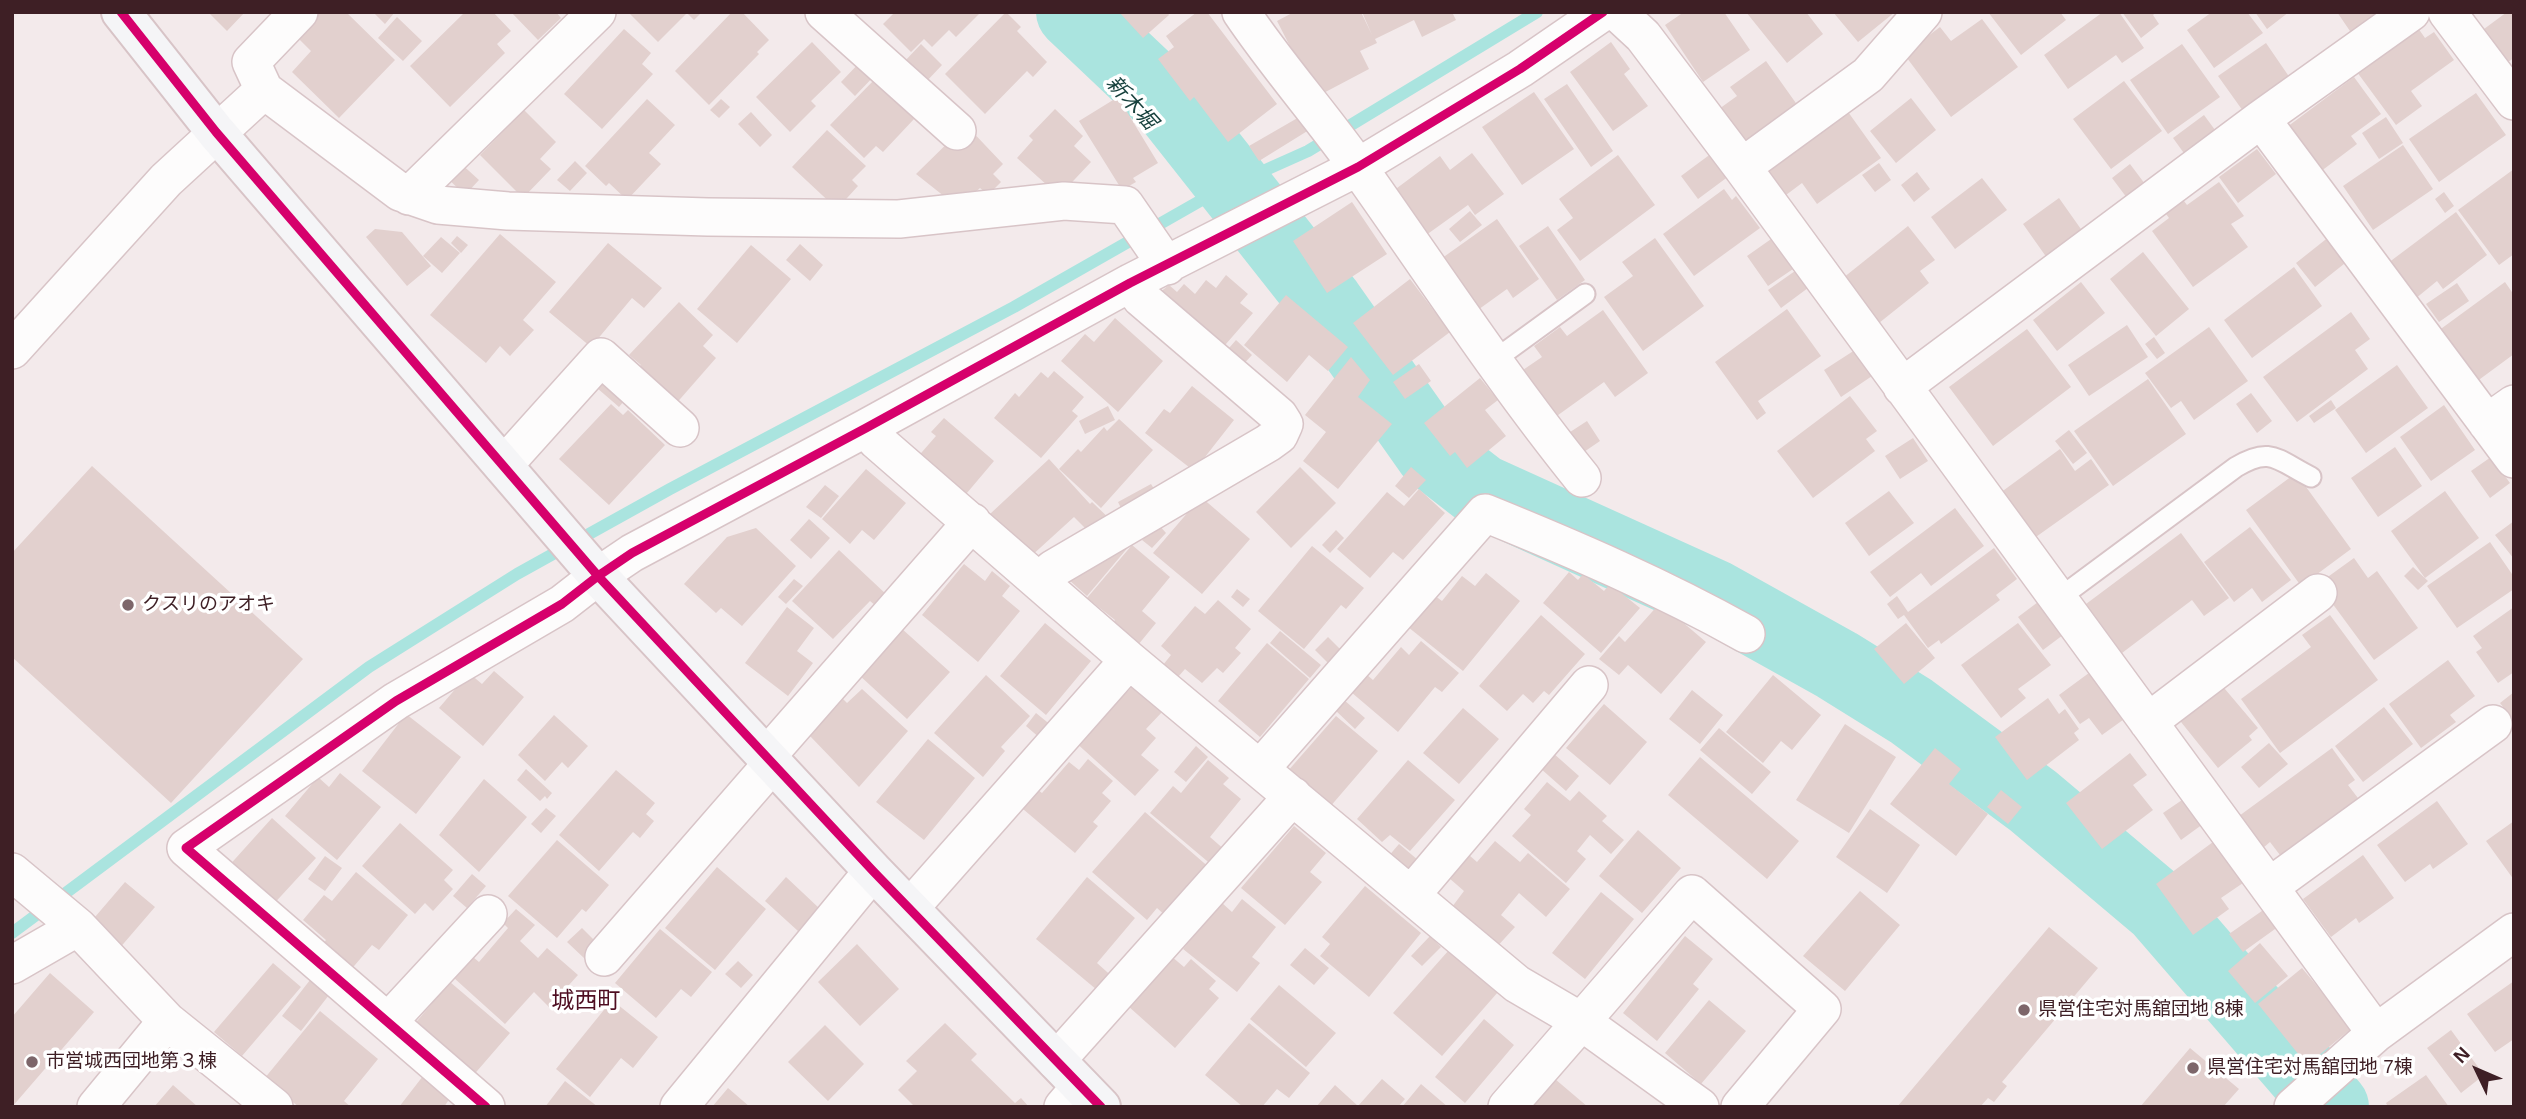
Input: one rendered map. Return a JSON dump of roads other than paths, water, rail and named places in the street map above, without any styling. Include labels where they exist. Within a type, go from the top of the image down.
[{"type":"street","points":[[121,12],[216,132],[597,576],[1075,1090],[1293,796]]},
{"type":"street","points":[[299,12],[251,62],[264,90],[400,192],[438,205],[508,211],[899,219],[1063,201],[1125,205],[1152,244]]},
{"type":"street","points":[[409,196],[597,12]]},
{"type":"street","points":[[824,12],[957,131]]},
{"type":"street","points":[[1241,12],[1268,52],[1358,167],[1525,408],[1582,478]]},
{"type":"street","points":[[486,1107],[186,848],[396,701],[562,604],[632,552],[866,428],[1130,283],[1152,244],[1261,216],[1358,167],[1520,69],[1603,12]]},
{"type":"street","points":[[1617,12],[1643,36],[1742,167],[2375,1033]]},
{"type":"street","points":[[1742,167],[1868,75],[1923,12]]},
{"type":"street","points":[[1902,387],[2261,119],[2411,12]]},
{"type":"street","points":[[2447,12],[2514,101]]},
{"type":"street","points":[[12,349],[166,180],[264,90]]},
{"type":"street","points":[[2261,119],[2501,413],[2514,459]]},
{"type":"street","points":[[1039,581],[1053,569],[1268,443],[1282,431],[1284,424],[1279,416],[1141,298],[1130,283]]},
{"type":"street","points":[[503,466],[601,357],[680,428]]},
{"type":"street","points":[[866,428],[877,441],[1129,660],[1517,984],[1582,1022],[1700,1107]]},
{"type":"street","points":[[1260,769],[1485,513],[1564,545],[1682,599],[1746,634]]},
{"type":"street","points":[[604,957],[972,522]]},
{"type":"street","points":[[2147,722],[2318,593]]},
{"type":"street","points":[[909,909],[1129,660]]},
{"type":"street","points":[[1410,895],[1589,685]]},
{"type":"street","points":[[2269,887],[2493,724]]},
{"type":"street","points":[[679,1107],[873,872]]},
{"type":"street","points":[[1507,1107],[1692,894],[1822,1009],[1740,1107]]},
{"type":"street","points":[[12,965],[46,901],[167,1021],[274,1107]]},
{"type":"street","points":[[388,1022],[488,914]]},
{"type":"street","points":[[2293,1107],[2375,1033],[2514,932]]},
{"type":"street","points":[[96,1107],[167,1021]]},
{"type":"lane","points":[[1493,361],[1585,294]]},
{"type":"lane","points":[[2058,599],[2253,457],[2264,454],[2311,477]]},
{"type":"waterway","points":[[1073,12],[1166,100],[1327,304],[1432,453],[1481,491],[1715,597],[1837,665],[1911,711],[2033,801],[2160,908],[2332,1107]]},
{"type":"waterway","points":[[12,933],[369,667],[517,574],[670,489],[1014,307],[1214,193],[1308,151],[1537,12]]},
{"type":"place","name":"クスリのアオキ","points":[[128,605]]},
{"type":"place","name":"県営住宅対馬舘団地 8棟","points":[[2024,1010]]},
{"type":"place","name":"市営城西団地第３棟","points":[[32,1062]]},
{"type":"place","name":"県営住宅対馬舘団地 7棟","points":[[2193,1068]]},
{"type":"district","name":"城西町","points":[[586,1002]]},
{"type":"water label","name":"新木堀","points":[[1131,103]]}]
